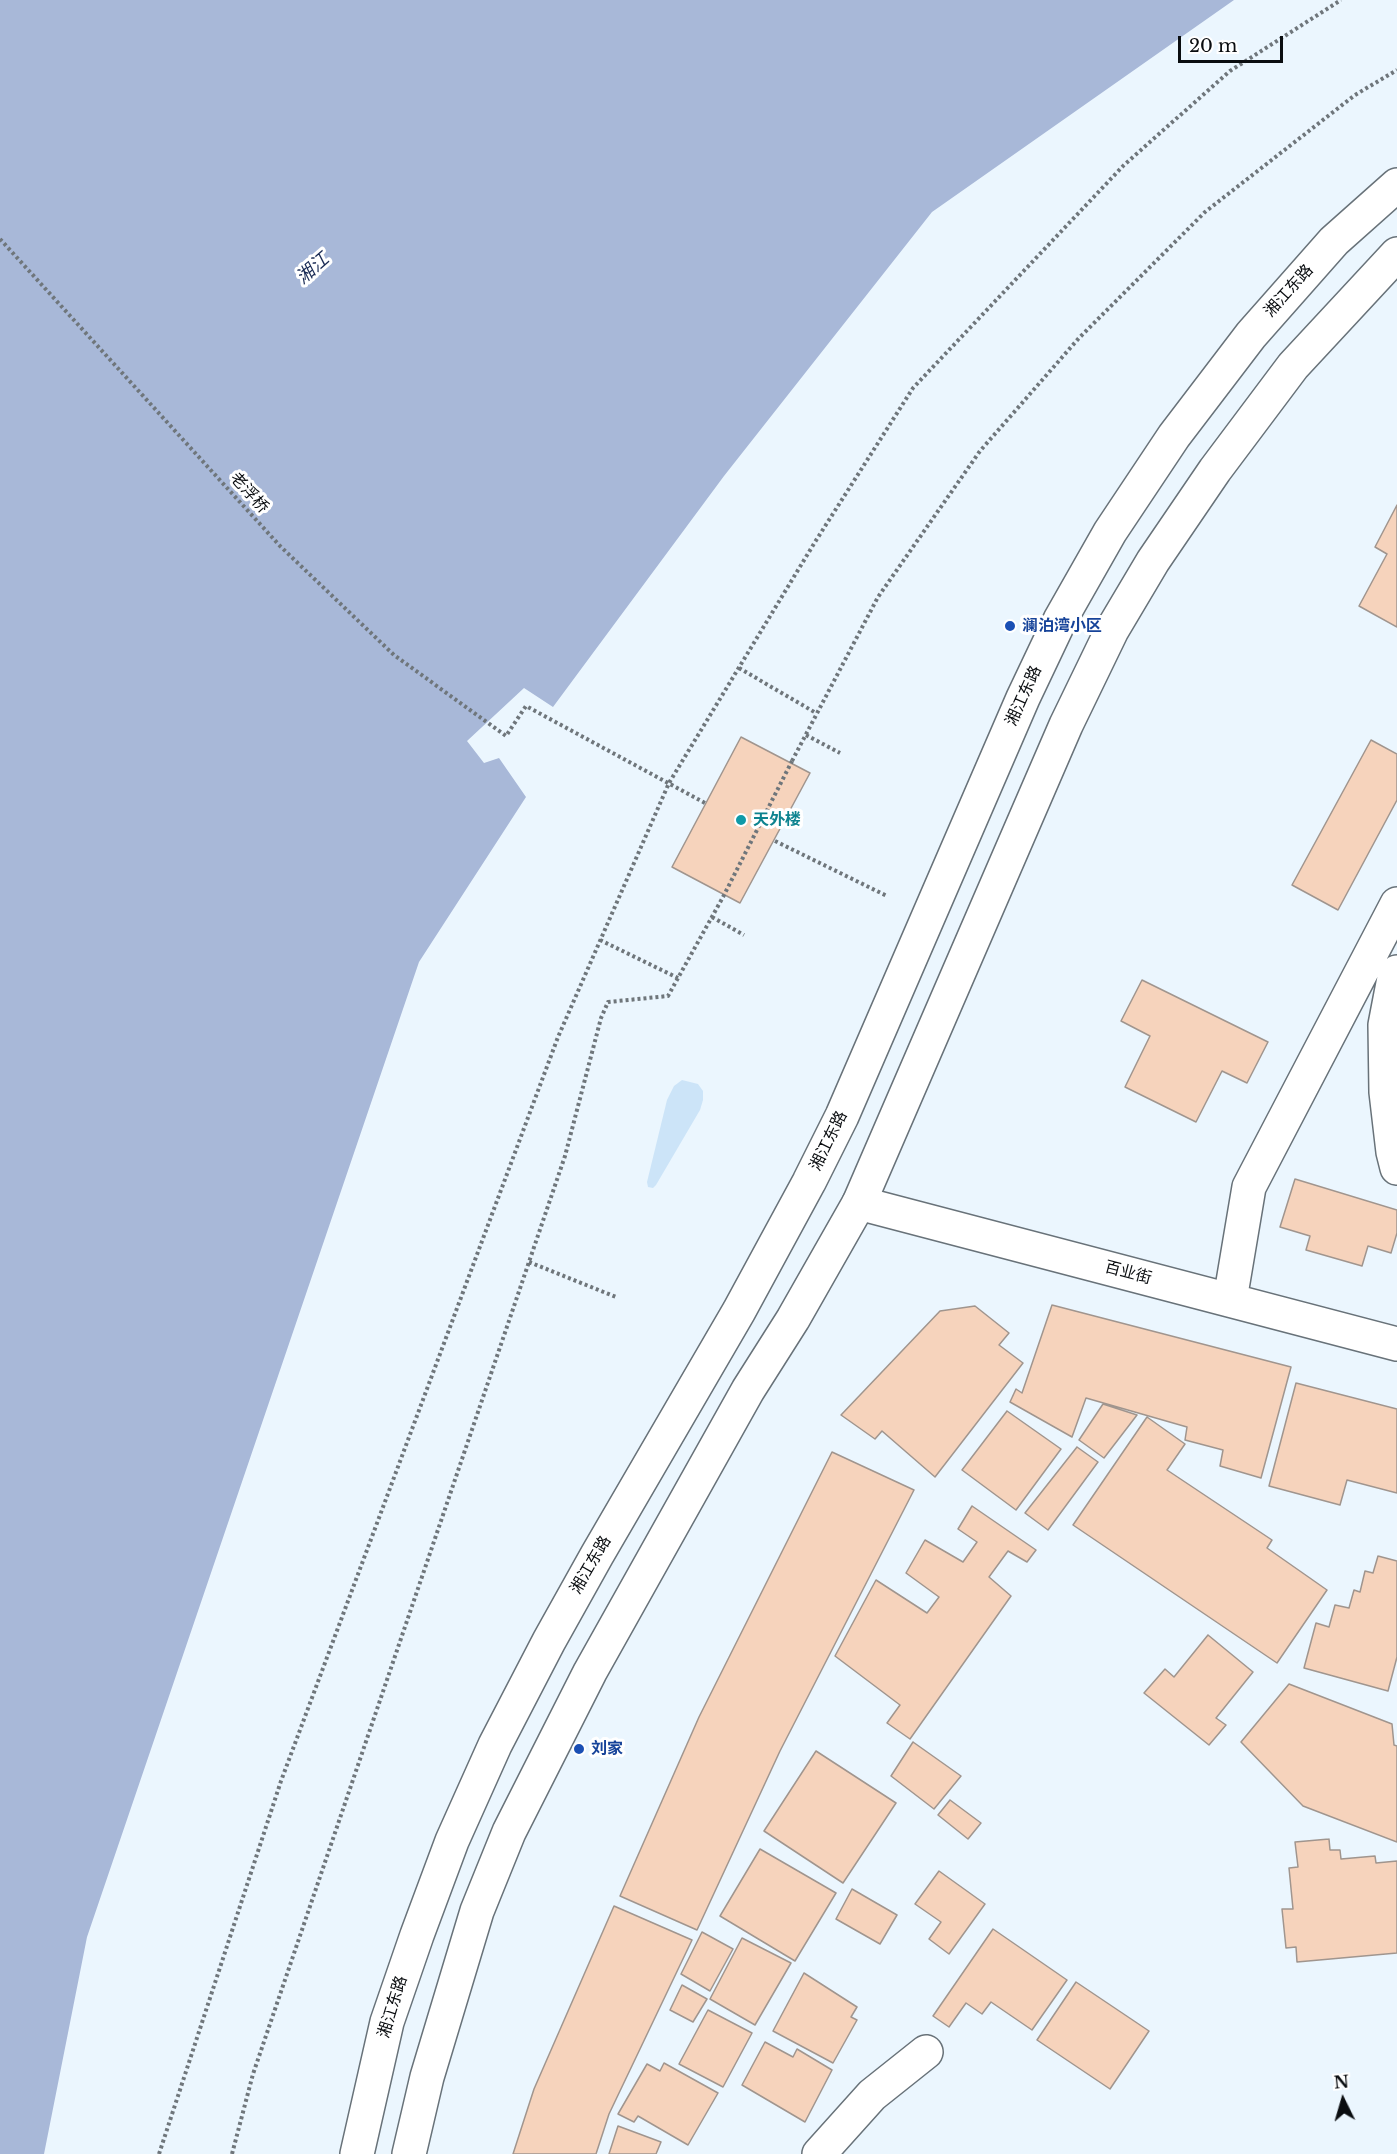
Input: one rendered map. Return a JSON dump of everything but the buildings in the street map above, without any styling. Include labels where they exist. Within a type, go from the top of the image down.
[{"type":"main road","name":"湘江东路","points":[[357,2154],[387,2022],[452,1841],[495,1745],[581,1583],[739,1311],[809,1182],[842,1116],[1018,709],[1060,620],[1110,532],[1174,436],[1251,335],[1334,241],[1397,185]]},
{"type":"main road","points":[[409,2154],[427,2077],[477,1911],[509,1832],[590,1672],[748,1390],[793,1319],[859,1203],[1066,725],[1112,630],[1153,561],[1215,470],[1293,366],[1391,268]]},
{"type":"main road","points":[[1230,1300],[1249,1187],[1397,904]]},
{"type":"main road","points":[[1397,972],[1384,1025],[1386,1092],[1397,1168]]},
{"type":"main road","name":"百业街","points":[[859,1203],[1397,1344]]},
{"type":"main road","points":[[819,2154],[872,2094],[926,2052]]},
{"type":"path","points":[[159,2154],[281,1781],[558,1037],[669,783],[815,542],[913,388],[1124,165],[1230,71],[1341,0]]},
{"type":"path","points":[[232,2154],[253,2073],[565,1156],[601,1018],[608,1002],[668,996],[723,897],[816,712],[878,597],[980,451],[1079,338],[1205,212],[1355,95],[1397,70]]},
{"type":"path","name":"老浮桥","points":[[0,239],[280,546],[394,655],[506,736],[526,706],[669,783]]},
{"type":"path","points":[[739,667],[816,712]]},
{"type":"path","points":[[806,735],[840,753]]},
{"type":"path","points":[[669,783],[705,803]]},
{"type":"path","points":[[775,841],[887,896]]},
{"type":"path","points":[[712,917],[744,935]]},
{"type":"path","points":[[600,940],[678,978]]},
{"type":"path","points":[[529,1262],[616,1297]]},
{"type":"shaded area","points":[[682,1080],[698,1084],[703,1091],[700,1110],[656,1185],[653,1188],[648,1187],[647,1182],[667,1100],[674,1086]]},
{"type":"water","name":"湘江","points":[[0,0],[1234,0],[932,212],[724,476],[553,707],[524,688],[467,741],[484,763],[499,758],[526,797],[419,962],[87,1937],[44,2154],[0,2154]]},
{"type":"place","name":"澜泊湾小区","points":[[1010,626]]},
{"type":"place","name":"天外楼","points":[[741,820]]},
{"type":"place","name":"刘家","points":[[579,1749]]}]
